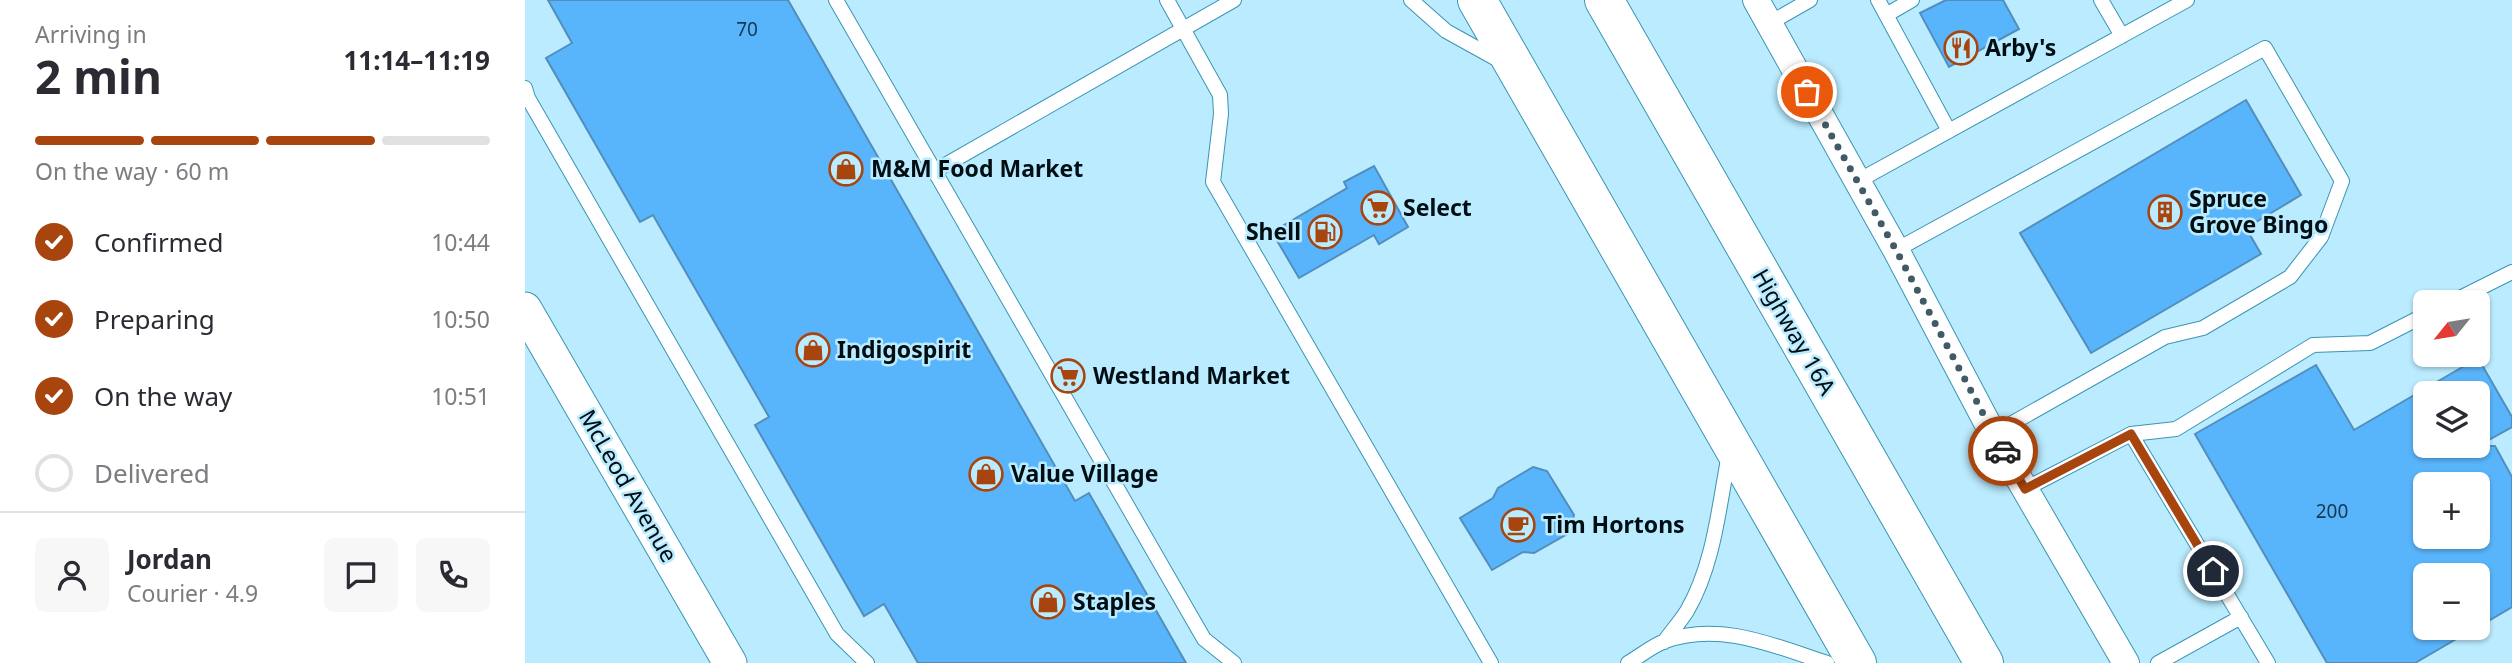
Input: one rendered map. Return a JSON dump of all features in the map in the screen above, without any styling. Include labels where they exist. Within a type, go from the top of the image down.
[{"type":"main road","points":[[1477,0],[1857,663]]},
{"type":"main road","name":"Highway 16A","points":[[1605,2],[1984,663]]},
{"type":"street","points":[[1756,0],[1896,250],[1993,434],[2126,663]]},
{"type":"street","name":"McLeod Avenue","points":[[525,309],[730,663]]},
{"type":"lane","points":[[836,0],[1204,639],[1234,663]]},
{"type":"lane","points":[[1167,0],[1220,95],[1221,114],[1213,182],[1491,663]]},
{"type":"lane","points":[[1411,0],[1447,31],[1517,70]]},
{"type":"lane","points":[[1768,24],[1810,0]]},
{"type":"lane","points":[[1878,0],[1949,131]]},
{"type":"lane","points":[[1886,15],[1912,0]]},
{"type":"lane","points":[[2101,0],[2122,36]]},
{"type":"lane","points":[[1856,182],[2187,0]]},
{"type":"lane","points":[[933,172],[1230,1]]},
{"type":"lane","points":[[1896,250],[2265,48],[2341,181],[2321,237],[2290,277],[2203,328],[2165,337],[1993,434]]},
{"type":"lane","points":[[525,88],[528,98],[837,634],[867,663]]},
{"type":"lane","points":[[2476,290],[2512,272]]},
{"type":"lane","points":[[2025,489],[2131,434],[2176,429],[2313,345],[2370,343],[2413,321]]},
{"type":"lane","points":[[2131,434],[2268,663]]},
{"type":"lane","points":[[1664,642],[1687,612],[1701,581],[1712,542],[1731,442]]},
{"type":"lane","points":[[2158,663],[2241,617]]},
{"type":"lane","points":[[1628,663],[1664,642],[1696,634],[1732,634],[1827,663]]},
{"type":"building","points":[[548,0],[788,0],[1075,501],[1089,493],[1186,663],[918,663],[884,604],[864,616],[755,425],[769,417],[653,215],[640,222],[546,58],[572,43]]},
{"type":"building","name":"Arby's","points":[[1946,0],[2003,0],[2019,29],[1949,67],[1920,13]]},
{"type":"building","name":"Spruce Grove Bingo","points":[[2246,100],[2301,195],[2246,228],[2261,254],[2091,353],[2020,233]]},
{"type":"building","points":[[1374,166],[1408,227],[1379,244],[1374,235],[1299,278],[1272,232],[1347,188],[1344,182]]},
{"type":"building","points":[[2316,365],[2354,430],[2413,396],[2413,458],[2490,458],[2490,446],[2495,446],[2512,477],[2512,607],[2490,620],[2490,563],[2413,563],[2413,640],[2454,640],[2415,663],[2327,663],[2195,434]]},
{"type":"building","points":[[2461,368],[2484,368],[2512,417],[2512,427],[2490,439],[2490,381],[2438,381]]},
{"type":"building","name":"Tim Hortons","points":[[1533,467],[1547,471],[1574,515],[1569,533],[1534,553],[1523,552],[1492,570],[1460,518],[1493,498],[1498,488]]},
{"type":"way so far","points":[[1807,92],[1896,250],[2003,451]]},
{"type":"place","name":"Arby's","points":[[1961,48]]},
{"type":"place","name":"M&M Food Market","points":[[846,169]]},
{"type":"place","name":"Select","points":[[1378,208]]},
{"type":"place","name":"Spruce Grove Bingo","points":[[2165,212]]},
{"type":"place","name":"Shell","points":[[1325,232]]},
{"type":"place","name":"Indigospirit","points":[[813,350]]},
{"type":"place","name":"Westland Market","points":[[1068,376]]},
{"type":"place","name":"Value Village","points":[[986,474]]},
{"type":"place","name":"Tim Hortons","points":[[1518,525]]},
{"type":"place","name":"Staples","points":[[1048,602]]},
{"type":"route","points":[[2003,451],[2025,489],[2131,434],[2213,571]]}]
